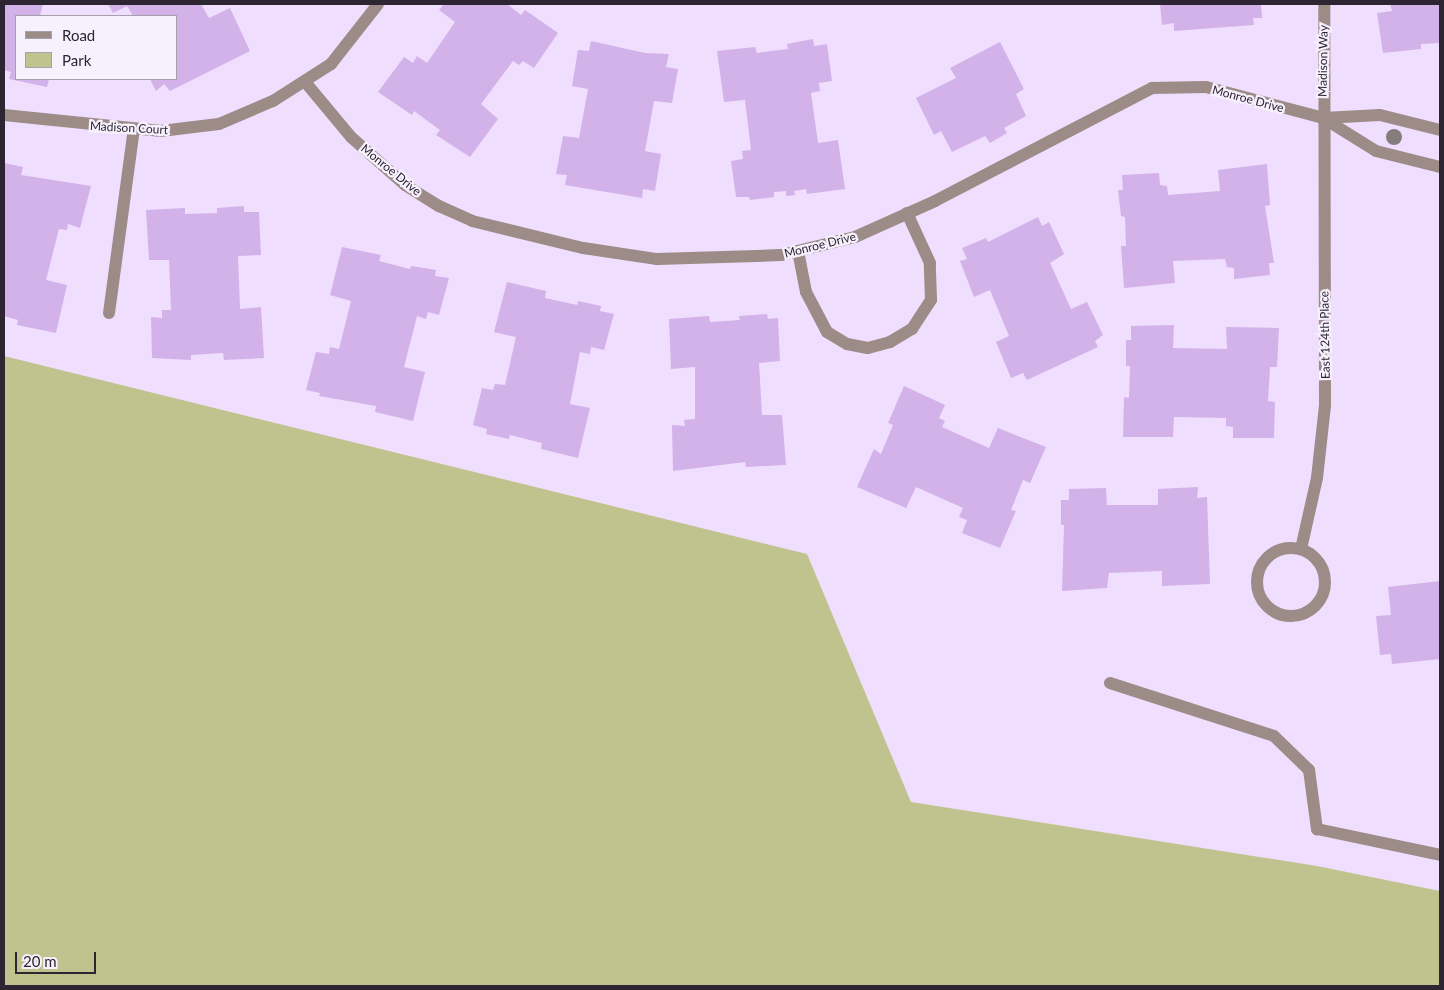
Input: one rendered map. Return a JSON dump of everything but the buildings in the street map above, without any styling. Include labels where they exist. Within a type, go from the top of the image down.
[{"type":"street","points":[[306,83],[331,64],[378,4]]},
{"type":"street","name":"Madison Way","points":[[1323,118],[1324,4]]},
{"type":"street","name":"Madison Court","points":[[4,115],[161,131],[220,124],[273,101],[306,83]]},
{"type":"street","name":"Monroe Drive","points":[[306,83],[351,137],[405,185],[438,206],[472,220],[583,248],[657,260],[781,255],[855,237],[907,213],[1152,88],[1206,88],[1323,118],[1380,115],[1440,130]]},
{"type":"street","name":"Monroe Drive","points":[[1323,118],[1376,151],[1440,167]]},
{"type":"street","name":"East 124th Place","points":[[1301,549],[1317,478],[1326,406],[1323,118]]},
{"type":"street","points":[[109,313],[134,129]]},
{"type":"street","points":[[798,251],[806,292],[827,332],[847,344],[868,348],[890,342],[912,329],[931,300],[930,263],[907,213]]},
{"type":"street","points":[[1282,548],[1301,549],[1321,564],[1325,582],[1323,593],[1306,613],[1294,616],[1277,614],[1265,605],[1256,588],[1260,567],[1271,554],[1282,548]]},
{"type":"street","points":[[1110,683],[1274,736],[1309,770],[1317,829],[1440,855]]},
{"type":"green space","points":[[4,356],[807,554],[911,802],[1317,866],[1440,891],[1440,986],[4,986]]}]
